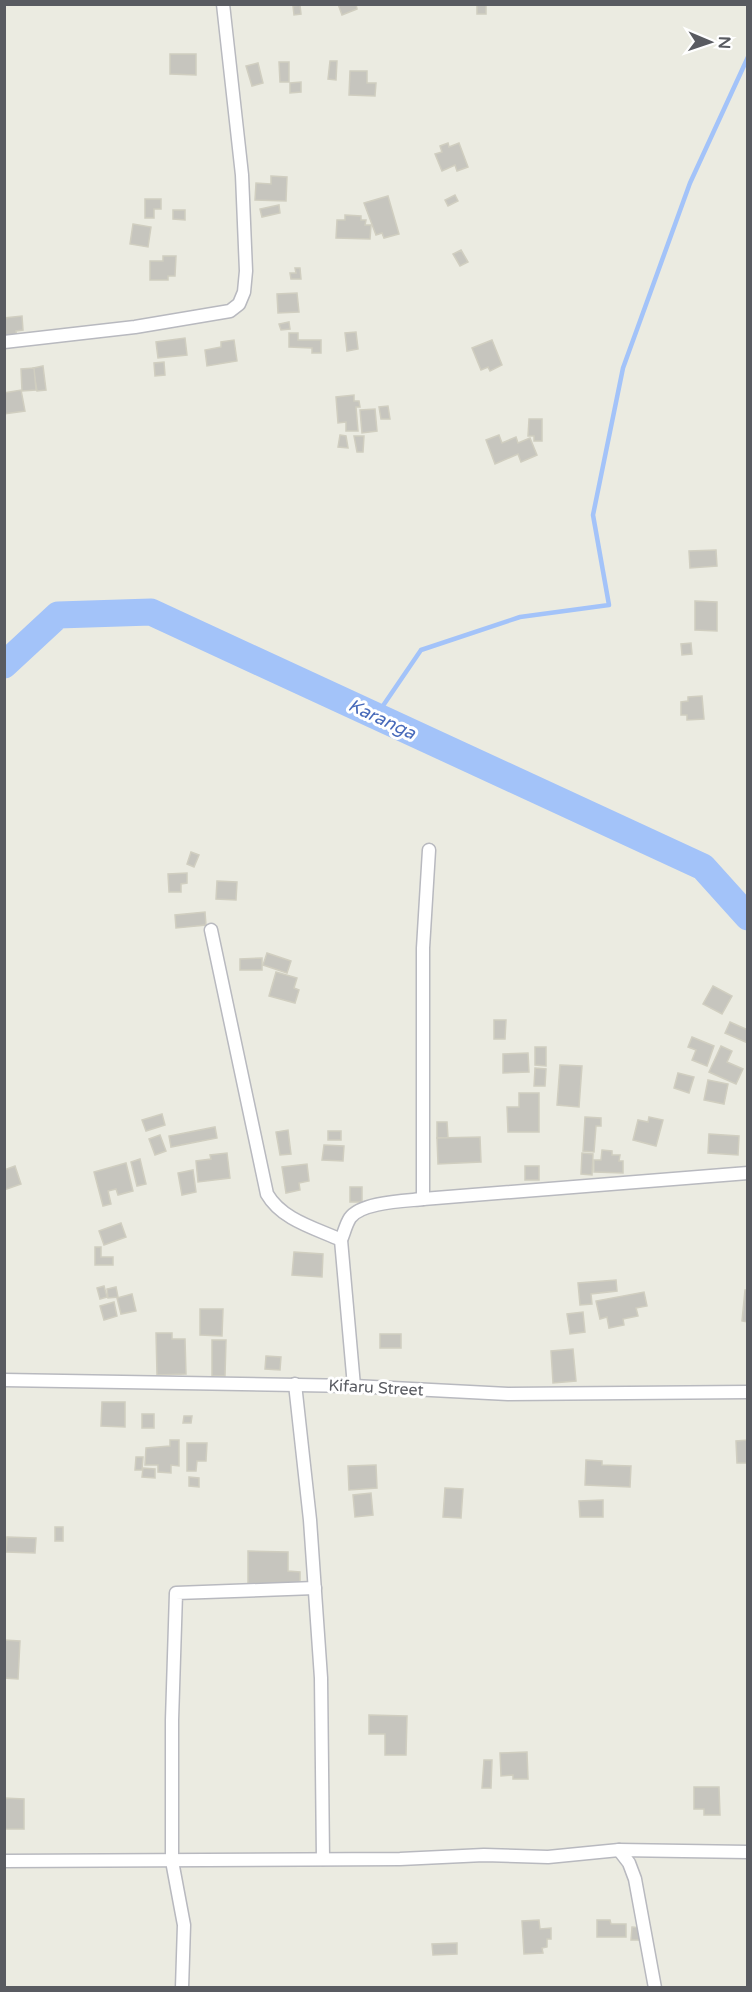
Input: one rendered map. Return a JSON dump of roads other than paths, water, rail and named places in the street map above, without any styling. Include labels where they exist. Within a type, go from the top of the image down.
[{"type":"street","points":[[4,342],[146,325],[230,311],[239,304],[244,292],[246,271],[242,175],[223,4]]},
{"type":"street","points":[[423,1199],[423,948],[429,850]]},
{"type":"street","points":[[211,930],[267,1194],[278,1209],[289,1217],[341,1240]]},
{"type":"street","points":[[354,1386],[341,1240],[349,1219],[354,1213],[372,1206],[423,1199],[747,1173]]},
{"type":"street","name":"Kifaru Street","points":[[4,1380],[295,1384],[508,1394],[747,1392]]},
{"type":"street","points":[[295,1384],[315,1588],[321,1678],[323,1859]]},
{"type":"street","points":[[182,1988],[184,1925],[172,1861],[172,1720],[176,1593],[315,1588]]},
{"type":"street","points":[[619,1850],[629,1863],[635,1879],[655,1988]]},
{"type":"street","points":[[4,1861],[172,1861],[484,1855],[548,1857],[619,1850],[747,1852]]},
{"type":"waterway","points":[[376,716],[421,650],[520,617],[609,605],[593,515],[623,368],[690,183],[748,57]]},
{"type":"waterway","name":"Karanga","points":[[4,665],[58,615],[151,612],[703,867],[748,917]]}]
